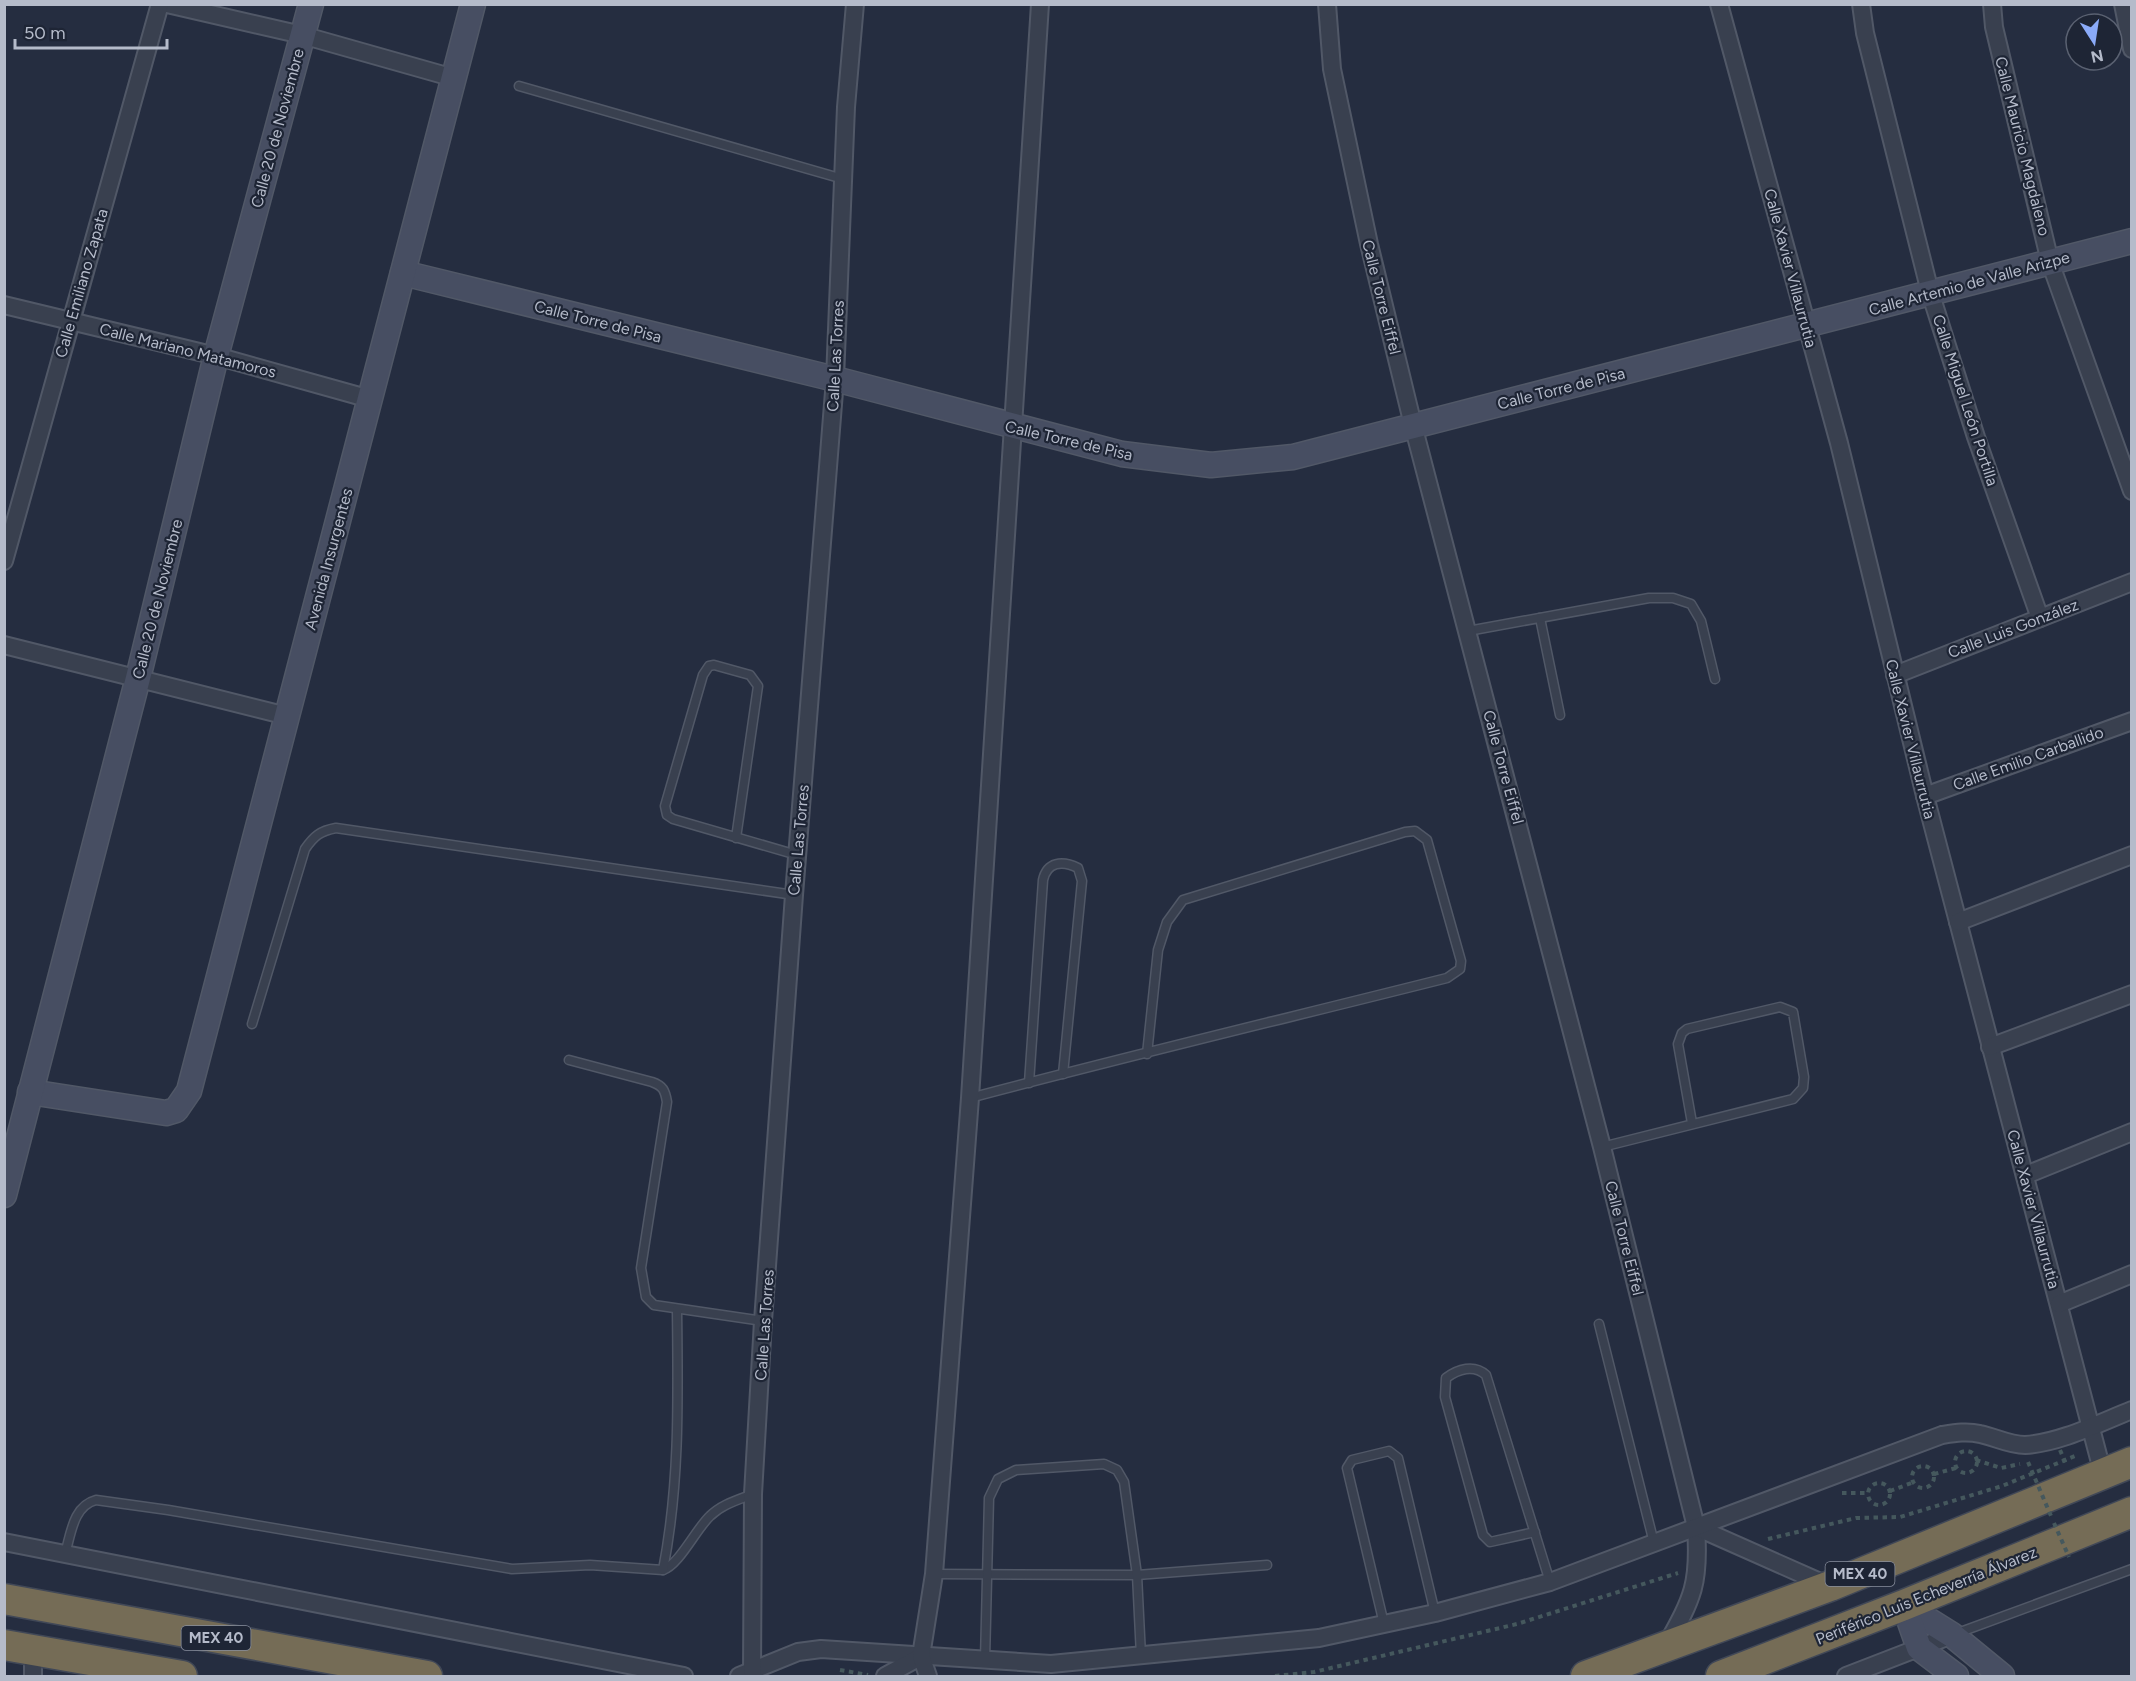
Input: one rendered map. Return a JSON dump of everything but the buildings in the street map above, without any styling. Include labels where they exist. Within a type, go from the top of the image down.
[{"type":"highway","name":"MEX 40","points":[[1586,1677],[1830,1587],[2132,1462]]},
{"type":"highway","name":"Periférico Luis Echeverría Álvarez","points":[[1721,1677],[2132,1512]]},
{"type":"highway","points":[[1830,1587],[1904,1605],[1935,1544]]},
{"type":"highway","name":"MEX 40","points":[[4,1599],[427,1677]]},
{"type":"highway","points":[[23,1657],[183,1677]]},
{"type":"street","name":"Calle Emiliano Zapata","points":[[4,561],[160,4]]},
{"type":"street","points":[[167,4],[302,35],[454,78]]},
{"type":"street","name":"Calle 20 de Noviembre","points":[[4,1195],[138,678],[216,356],[311,4]]},
{"type":"street","name":"Avenida Insurgentes","points":[[30,1092],[153,1112],[176,1110],[189,1091],[473,4]]},
{"type":"street","name":"Calle Las Torres","points":[[748,1675],[753,1494],[763,1321],[835,379],[843,179],[855,4]]},
{"type":"street","points":[[928,1677],[921,1656],[934,1574],[970,1098],[1015,427],[1040,4]]},
{"type":"street","name":"Calle Torre Eiffel","points":[[1327,4],[1332,69],[1369,244],[1413,425],[1602,1146],[1696,1527],[1699,1567],[1694,1591],[1664,1649]]},
{"type":"street","name":"Calle Xavier Villaurrutia","points":[[1719,4],[1808,326],[1875,585],[1925,796],[1990,1047],[2026,1175],[2088,1427],[2103,1474]]},
{"type":"street","name":"Calle Miguel León Portilla","points":[[1861,4],[1865,33],[1930,292],[1976,437],[2040,618]]},
{"type":"street","name":"Calle Mauricio Magdaleno","points":[[1992,4],[1994,27],[2050,262],[2132,491]]},
{"type":"street","points":[[2123,4],[2132,49]]},
{"type":"street","name":"Calle Artemio de Valle Arizpe","points":[[1808,326],[1930,292],[2132,241]]},
{"type":"street","name":"Calle Torre de Pisa","points":[[404,273],[835,379],[1122,454],[1211,465],[1293,457],[1808,326]]},
{"type":"street","name":"Calle Mariano Matamoros","points":[[4,305],[216,356],[370,399]]},
{"type":"street","name":"Calle Luis González","points":[[1895,675],[2132,582]]},
{"type":"street","points":[[4,645],[287,716]]},
{"type":"street","name":"Calle Emilio Carballido","points":[[1925,796],[2132,721]]},
{"type":"street","points":[[1958,922],[2132,855]]},
{"type":"street","points":[[1990,1047],[2132,994]]},
{"type":"street","points":[[2026,1175],[2132,1132]]},
{"type":"street","points":[[2059,1304],[2132,1274]]},
{"type":"street","points":[[748,1675],[798,1652],[821,1649],[1051,1664],[1319,1638],[1436,1613],[1550,1582],[1942,1435],[1960,1432],[1979,1434],[2012,1444],[2026,1445],[2088,1427],[2132,1410]]},
{"type":"street","points":[[1696,1527],[1830,1587]]},
{"type":"street","points":[[4,1542],[684,1677]]},
{"type":"street","points":[[1904,1605],[1952,1635],[2002,1677]]},
{"type":"street","points":[[1904,1605],[1919,1648],[1956,1677]]},
{"type":"street","points":[[1846,1677],[1952,1635]]},
{"type":"street","points":[[885,1677],[921,1656]]},
{"type":"lane","points":[[519,86],[843,179]]},
{"type":"lane","points":[[1468,631],[1648,598],[1673,598],[1691,604],[1701,621],[1715,679]]},
{"type":"lane","points":[[1540,618],[1560,715]]},
{"type":"lane","points":[[736,838],[758,686],[750,675],[714,665],[709,666],[703,675],[665,807],[667,814],[673,819],[736,838],[797,855]]},
{"type":"lane","points":[[252,1024],[304,849],[313,837],[323,830],[336,828],[794,895]]},
{"type":"lane","points":[[970,1098],[1147,1054],[1455,974],[1461,961],[1427,840],[1415,831],[1405,832],[1183,900],[1167,922],[1158,950],[1147,1054]]},
{"type":"lane","points":[[1029,1083],[1043,880],[1046,869],[1052,864],[1068,864],[1078,868],[1082,881],[1063,1074]]},
{"type":"lane","points":[[1602,1146],[1793,1098],[1799,1094],[1804,1077],[1793,1012],[1780,1007],[1687,1029],[1682,1033],[1678,1044],[1692,1123]]},
{"type":"lane","points":[[569,1060],[652,1082],[661,1086],[666,1092],[667,1102],[641,1268],[646,1297],[654,1305],[763,1321]]},
{"type":"lane","points":[[663,1570],[676,1485],[679,1424],[677,1309]]},
{"type":"lane","points":[[1599,1324],[1654,1544]]},
{"type":"lane","points":[[1535,1532],[1498,1542],[1490,1542],[1484,1535],[1445,1397],[1446,1378],[1454,1372],[1470,1368],[1480,1370],[1486,1375],[1535,1532],[1550,1582]]},
{"type":"lane","points":[[1384,1624],[1347,1468],[1352,1460],[1389,1451],[1398,1458],[1436,1613]]},
{"type":"lane","points":[[985,1660],[989,1498],[998,1479],[1016,1470],[1104,1464],[1117,1470],[1124,1482],[1137,1575],[1141,1656]]},
{"type":"lane","points":[[65,1554],[78,1512],[87,1503],[96,1500],[168,1509],[512,1569],[590,1565],[663,1570],[673,1564],[710,1515],[726,1504],[753,1494]]},
{"type":"lane","points":[[934,1574],[1137,1575],[1267,1565]]},
{"type":"lane","points":[[1952,1635],[2132,1569]]},
{"type":"path","points":[[2060,1450],[2066,1464]]},
{"type":"path","points":[[1934,1474],[1956,1468],[1969,1473],[1975,1469],[1976,1460],[1972,1453],[1961,1453],[1956,1457],[1956,1468]]},
{"type":"path","points":[[1976,1460],[2001,1468],[2028,1462],[2051,1516]]},
{"type":"path","points":[[1914,1482],[1914,1472],[1919,1467],[1926,1466],[1934,1474]]},
{"type":"path","points":[[1914,1482],[1926,1487],[1932,1483],[1934,1474]]},
{"type":"path","points":[[1890,1491],[1914,1482]]},
{"type":"path","points":[[1878,1483],[1885,1485],[1890,1491],[1888,1500],[1882,1504],[1875,1504],[1868,1496],[1869,1489],[1878,1483]]},
{"type":"path","points":[[2054,1523],[2070,1557]]}]
